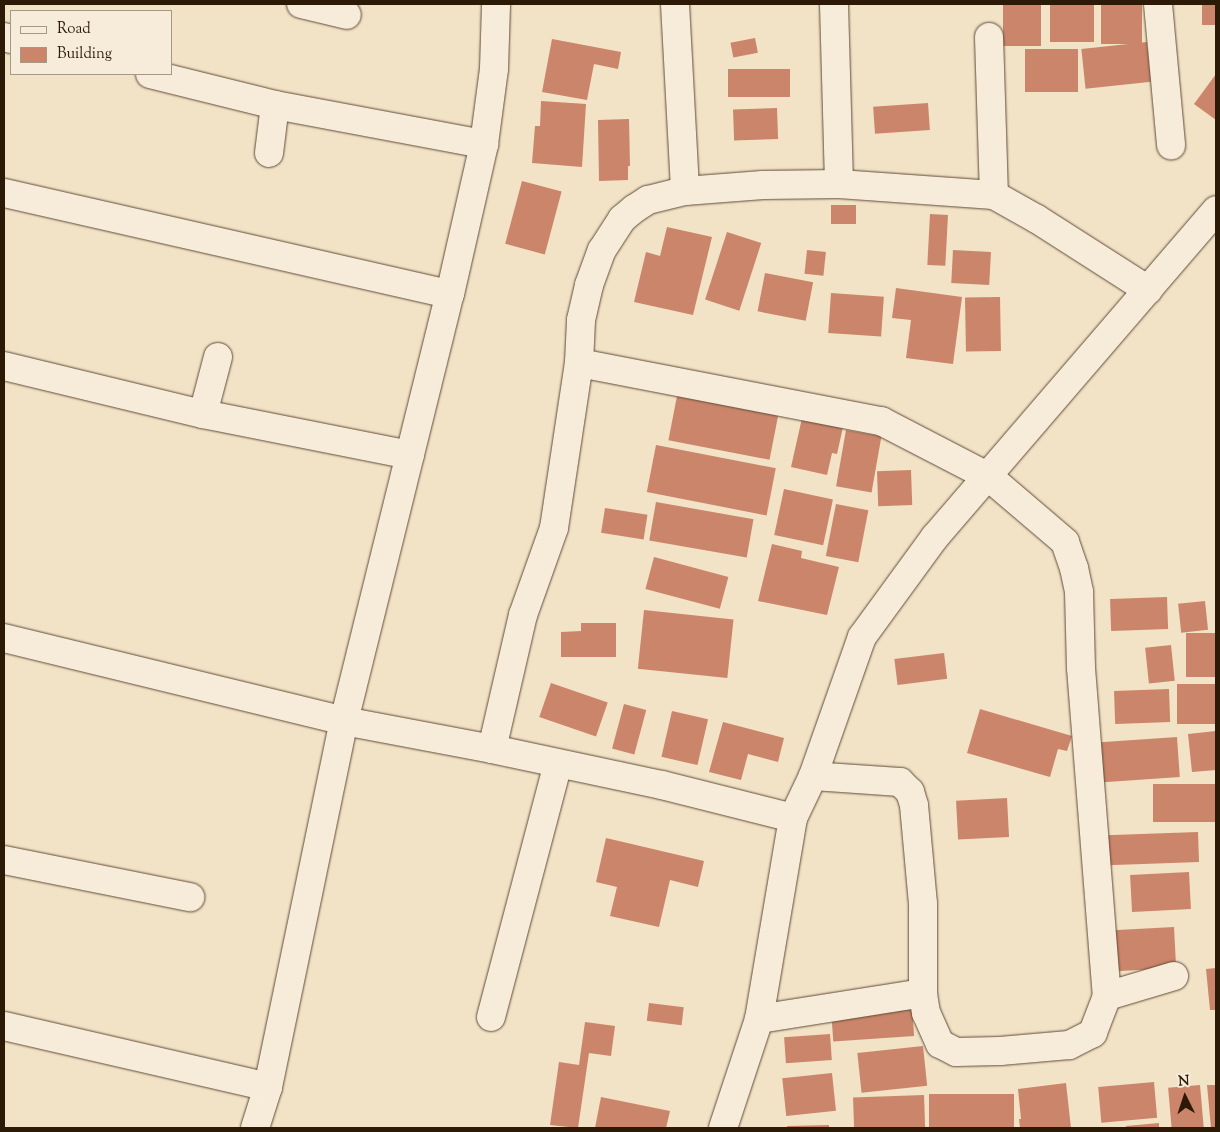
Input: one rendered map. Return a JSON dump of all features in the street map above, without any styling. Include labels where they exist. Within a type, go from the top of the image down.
[{"type":"street","points":[[301,4],[347,15]]},
{"type":"street","points":[[255,1128],[268,1087],[344,721],[450,294],[484,144],[494,69],[496,4]]},
{"type":"street","points":[[675,4],[685,191]]},
{"type":"street","points":[[834,4],[839,184]]},
{"type":"street","points":[[1158,4],[1171,145]]},
{"type":"street","points":[[989,37],[994,195]]},
{"type":"street","points":[[154,75],[275,105],[484,144]]},
{"type":"street","points":[[269,153],[275,105]]},
{"type":"street","points":[[492,749],[523,615],[554,528],[579,363],[581,320],[589,285],[602,250],[622,219],[634,209],[648,200],[685,191],[764,185],[839,184],[994,195],[1036,219],[1148,290]]},
{"type":"street","points":[[4,193],[450,294]]},
{"type":"street","points":[[723,1128],[759,1019],[793,818],[813,776],[862,637],[935,537],[989,477],[1216,210]]},
{"type":"street","points":[[203,414],[218,357]]},
{"type":"street","points":[[579,363],[881,421],[989,477],[1065,542],[1074,568],[1079,592],[1081,668],[1107,996],[1094,1033],[1069,1045],[1000,1051],[956,1052],[940,1044],[926,1013],[923,993],[923,904],[914,805],[910,792],[900,782],[813,776]]},
{"type":"street","points":[[4,366],[203,414],[410,455]]},
{"type":"street","points":[[4,638],[344,721],[492,749],[662,785],[793,818]]},
{"type":"street","points":[[491,1017],[558,764]]},
{"type":"street","points":[[4,860],[190,897]]},
{"type":"street","points":[[1107,996],[1174,976]]},
{"type":"street","points":[[759,1019],[923,993]]},
{"type":"street","points":[[4,1026],[268,1087]]},
{"type":"building","points":[[1003,4],[1041,4],[1041,46],[1003,46]]},
{"type":"building","points":[[1050,4],[1094,4],[1094,42],[1050,42]]},
{"type":"building","points":[[1101,4],[1142,4],[1142,44],[1101,44]]},
{"type":"building","points":[[1202,4],[1216,4],[1216,25],[1202,25]]},
{"type":"building","points":[[755,38],[758,53],[733,57],[730,43]]},
{"type":"building","points":[[552,39],[621,52],[618,69],[594,64],[587,100],[542,92]]},
{"type":"building","points":[[1147,42],[1151,82],[1086,89],[1081,49]]},
{"type":"building","points":[[1025,49],[1078,49],[1078,92],[1025,92]]},
{"type":"building","points":[[728,69],[790,69],[790,97],[728,97]]},
{"type":"building","points":[[1216,74],[1216,120],[1194,104]]},
{"type":"building","points":[[541,101],[586,104],[582,167],[532,163],[535,126],[540,126]]},
{"type":"building","points":[[928,103],[930,130],[875,134],[873,107]]},
{"type":"building","points":[[777,108],[778,139],[734,141],[733,110]]},
{"type":"building","points":[[629,119],[630,166],[628,166],[628,180],[599,181],[598,120]]},
{"type":"building","points":[[522,181],[562,192],[545,254],[505,244]]},
{"type":"building","points":[[831,205],[856,205],[856,224],[831,224]]},
{"type":"building","points":[[930,214],[948,215],[945,266],[927,265]]},
{"type":"building","points":[[667,227],[712,237],[693,315],[634,302],[646,252],[660,256]]},
{"type":"building","points":[[727,232],[761,243],[739,311],[705,300]]},
{"type":"building","points":[[807,250],[826,252],[823,276],[804,274]]},
{"type":"building","points":[[953,250],[991,252],[989,285],[951,283]]},
{"type":"building","points":[[765,273],[813,282],[806,321],[758,311]]},
{"type":"building","points":[[896,288],[962,297],[953,364],[906,358],[911,320],[892,318]]},
{"type":"building","points":[[831,293],[884,297],[881,337],[828,333]]},
{"type":"building","points":[[1000,297],[1001,351],[966,352],[965,298]]},
{"type":"building","points":[[677,396],[778,416],[770,460],[668,440]]},
{"type":"building","points":[[802,418],[843,427],[837,454],[832,453],[827,475],[791,467]]},
{"type":"building","points":[[846,430],[881,436],[872,492],[836,486]]},
{"type":"building","points":[[656,445],[776,468],[767,515],[647,492]]},
{"type":"building","points":[[911,470],[912,505],[878,506],[877,471]]},
{"type":"building","points":[[784,489],[833,499],[823,545],[774,535]]},
{"type":"building","points":[[656,502],[753,519],[747,558],[649,540]]},
{"type":"building","points":[[836,504],[868,510],[858,562],[826,556]]},
{"type":"building","points":[[605,508],[647,515],[644,539],[601,533]]},
{"type":"building","points":[[772,544],[802,551],[801,558],[839,567],[827,615],[758,601]]},
{"type":"building","points":[[654,557],[728,577],[720,609],[645,589]]},
{"type":"building","points":[[1167,597],[1168,629],[1111,631],[1110,599]]},
{"type":"building","points":[[1205,601],[1208,630],[1181,633],[1178,604]]},
{"type":"building","points":[[644,610],[734,619],[727,678],[638,669]]},
{"type":"building","points":[[581,623],[616,623],[616,657],[561,657],[561,632],[581,631]]},
{"type":"building","points":[[1186,633],[1216,633],[1216,677],[1186,677]]},
{"type":"building","points":[[1171,645],[1175,681],[1149,684],[1145,648]]},
{"type":"building","points":[[944,653],[947,679],[898,685],[894,659]]},
{"type":"building","points":[[551,683],[608,703],[596,737],[539,717]]},
{"type":"building","points":[[1177,684],[1216,684],[1216,724],[1177,724]]},
{"type":"building","points":[[1169,689],[1170,722],[1115,724],[1114,691]]},
{"type":"building","points":[[624,704],[646,710],[634,754],[612,748]]},
{"type":"building","points":[[980,709],[1072,736],[1067,751],[1058,749],[1050,777],[967,753]]},
{"type":"building","points":[[672,711],[708,719],[697,765],[661,757]]},
{"type":"building","points":[[723,722],[784,738],[778,762],[748,754],[741,780],[709,772]]},
{"type":"building","points":[[1216,731],[1216,770],[1192,772],[1188,734]]},
{"type":"building","points":[[1177,737],[1180,777],[1096,783],[1093,743]]},
{"type":"building","points":[[1153,784],[1216,784],[1216,822],[1153,822]]},
{"type":"building","points":[[1007,798],[1009,837],[958,840],[956,801]]},
{"type":"building","points":[[1198,832],[1199,862],[1107,865],[1106,835]]},
{"type":"building","points":[[606,838],[704,861],[698,887],[670,880],[659,927],[610,916],[617,887],[596,882]]},
{"type":"building","points":[[1189,872],[1191,909],[1132,912],[1130,875]]},
{"type":"building","points":[[1174,927],[1176,968],[1115,971],[1113,930]]},
{"type":"building","points":[[1216,968],[1216,1010],[1210,1010],[1206,969]]},
{"type":"building","points":[[649,1003],[684,1007],[682,1025],[647,1021]]},
{"type":"building","points":[[912,1006],[914,1036],[833,1042],[831,1012]]},
{"type":"building","points":[[585,1022],[615,1026],[611,1056],[589,1053],[578,1128],[550,1125],[559,1062],[579,1065]]},
{"type":"building","points":[[830,1034],[832,1060],[786,1063],[784,1037]]},
{"type":"building","points":[[923,1046],[927,1086],[862,1093],[857,1053]]},
{"type":"building","points":[[832,1073],[836,1111],[786,1116],[782,1078]]},
{"type":"building","points":[[1154,1082],[1157,1118],[1101,1123],[1098,1087]]},
{"type":"building","points":[[1066,1083],[1071,1128],[1020,1128],[1018,1089]]},
{"type":"building","points":[[1200,1085],[1204,1128],[1172,1128],[1168,1088]]},
{"type":"building","points":[[1207,1085],[1216,1085],[1216,1128],[1211,1128]]},
{"type":"building","points":[[929,1094],[1014,1094],[1014,1128],[929,1128]]},
{"type":"building","points":[[924,1095],[925,1128],[854,1128],[853,1097]]},
{"type":"building","points":[[601,1097],[670,1111],[666,1128],[595,1128]]},
{"type":"building","points":[[1159,1123],[1159,1128],[1126,1128],[1126,1126]]},
{"type":"building","points":[[829,1125],[829,1128],[787,1128],[787,1126]]}]
